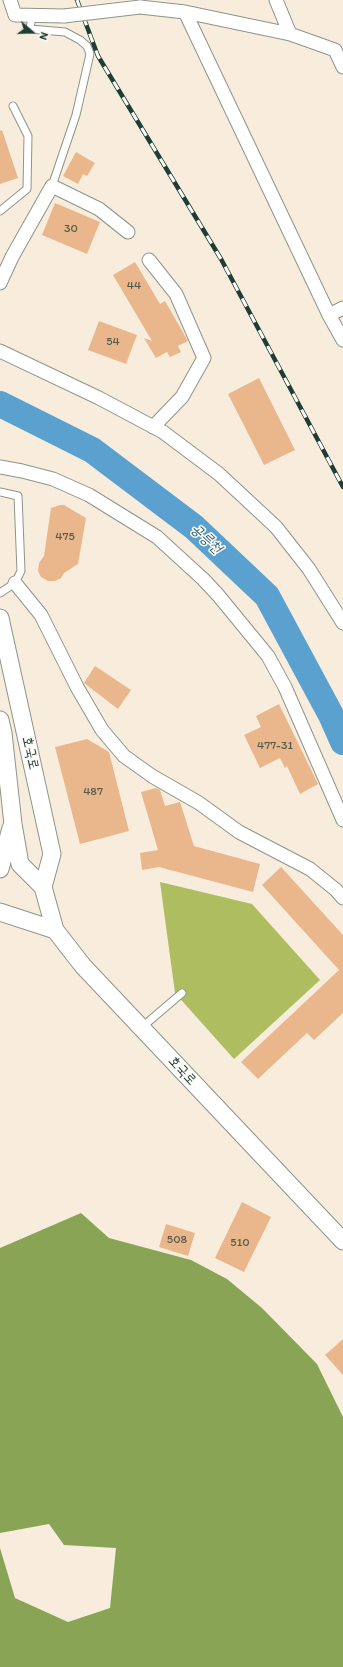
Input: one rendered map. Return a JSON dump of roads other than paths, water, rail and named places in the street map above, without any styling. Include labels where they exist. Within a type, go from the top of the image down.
[{"type":"street","points":[[10,0],[15,15],[32,16],[64,16],[162,5],[185,12],[290,34],[335,50],[343,66]]},
{"type":"street","points":[[276,0],[290,34]]},
{"type":"street","points":[[185,12],[329,315],[343,340]]},
{"type":"street","points":[[0,283],[12,257],[52,186],[99,209],[128,232]]},
{"type":"street","points":[[149,260],[176,294],[204,358],[182,397],[153,427]]},
{"type":"street","points":[[329,315],[343,308]]},
{"type":"street","points":[[0,351],[99,398],[163,432],[219,474],[276,527],[309,569],[343,623]]},
{"type":"street","points":[[0,467],[53,479],[89,495],[158,537],[203,579],[268,656],[285,687],[343,820]]},
{"type":"street","points":[[14,583],[41,614],[77,687],[102,730],[124,756],[152,776],[199,803],[239,832],[310,869],[336,890],[343,898]]},
{"type":"street","name":"호국로","points":[[0,618],[52,854],[43,887]]},
{"type":"street","name":"호국로","points":[[0,720],[3,733],[13,824],[20,864],[43,887],[55,930],[83,966],[343,1241]]},
{"type":"street","points":[[0,869],[13,824]]},
{"type":"street","points":[[0,912],[55,930]]},
{"type":"lane","points":[[32,16],[30,29],[65,32],[80,40],[87,46],[90,54],[76,115],[52,186]]},
{"type":"lane","points":[[0,211],[28,189],[28,136],[13,106]]},
{"type":"lane","points":[[0,492],[18,496],[21,571],[14,583],[0,593]]},
{"type":"lane","points":[[141,1028],[182,993]]},
{"type":"waterway","name":"공릉천","points":[[0,404],[92,450],[194,527],[267,596],[331,715],[343,742]]},
{"type":"railway","points":[[77,0],[98,56],[221,259],[343,487]]}]
